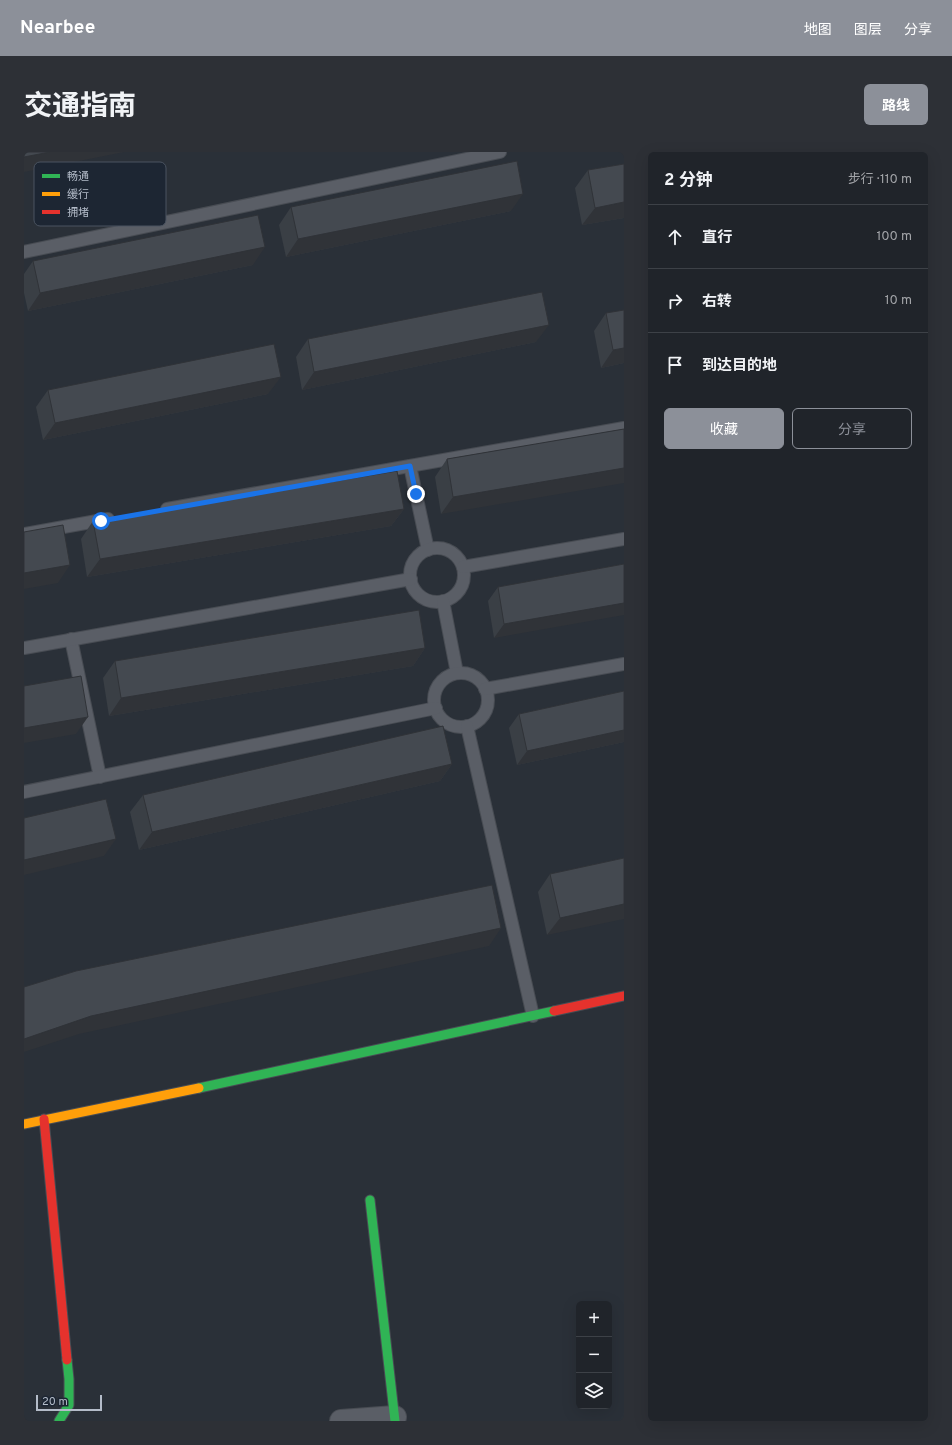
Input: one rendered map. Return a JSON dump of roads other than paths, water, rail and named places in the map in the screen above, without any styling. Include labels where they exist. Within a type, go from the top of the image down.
[{"type":"street","points":[[24,1124],[205,1087],[624,996]]},
{"type":"street","points":[[44,1119],[69,1379],[69,1405],[59,1421]]},
{"type":"street","points":[[341,1421],[395,1419],[370,1200]]},
{"type":"lane","points":[[166,222],[500,152]]},
{"type":"lane","points":[[24,252],[148,226]]},
{"type":"lane","points":[[155,511],[624,428]]},
{"type":"lane","points":[[410,466],[428,550]]},
{"type":"lane","points":[[24,534],[117,518]]},
{"type":"lane","points":[[463,567],[624,539]]},
{"type":"lane","points":[[436,548],[445,549],[460,559],[464,575],[460,588],[450,599],[442,601],[426,599],[419,594],[414,587],[411,579],[411,570],[414,561],[420,554],[428,550],[436,548]]},
{"type":"lane","points":[[24,648],[411,579]]},
{"type":"lane","points":[[442,601],[457,673]]},
{"type":"lane","points":[[71,639],[100,777]]},
{"type":"lane","points":[[486,689],[624,664]]},
{"type":"lane","points":[[457,673],[467,674],[477,678],[486,689],[488,700],[484,714],[478,721],[467,726],[451,725],[443,720],[437,713],[434,704],[435,693],[439,684],[447,677],[457,673]]},
{"type":"lane","points":[[24,792],[436,708]]},
{"type":"lane","points":[[467,726],[533,1016]]}]
